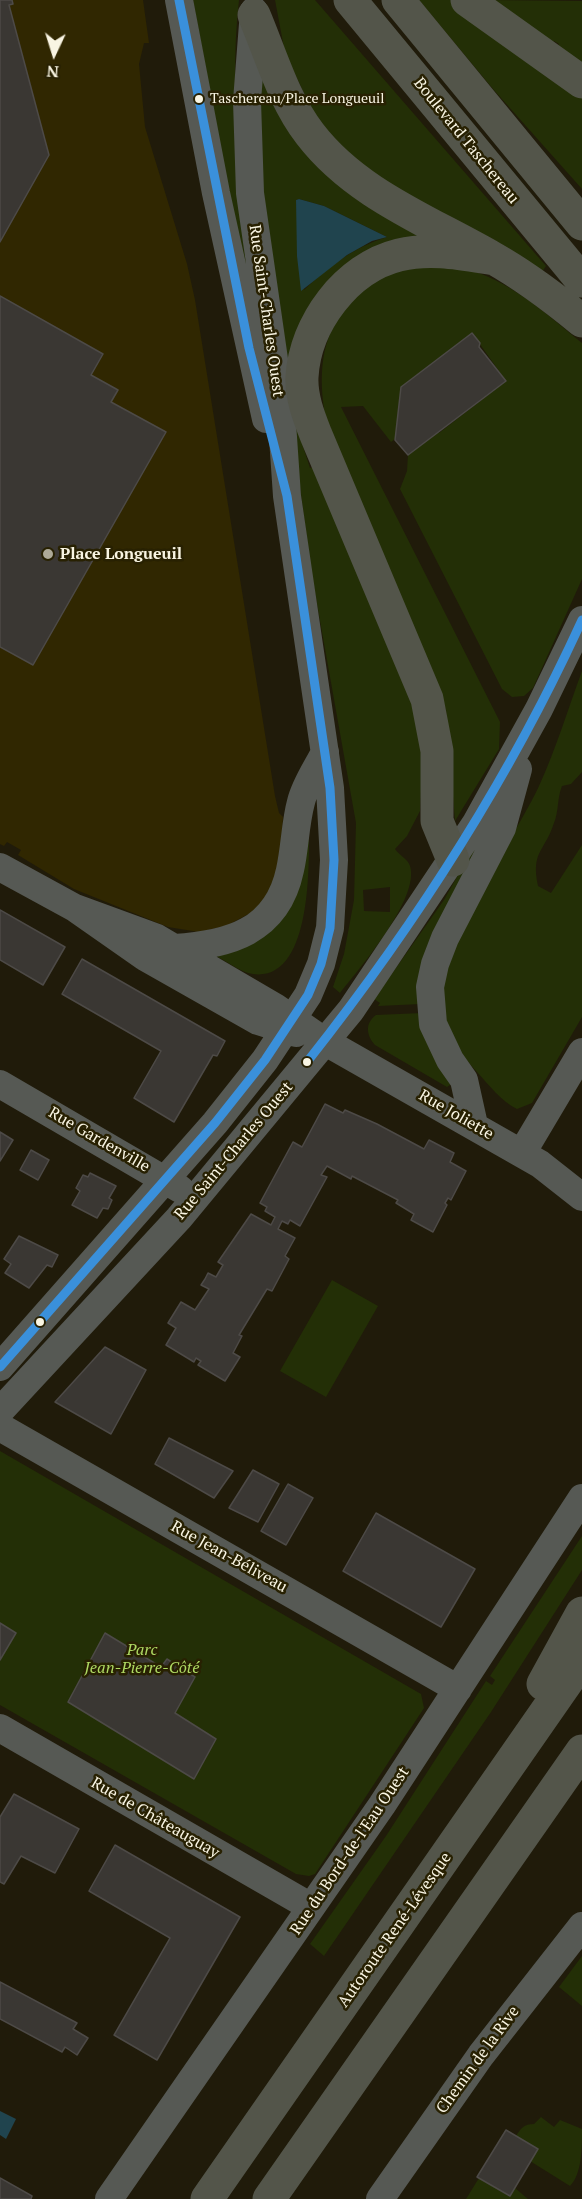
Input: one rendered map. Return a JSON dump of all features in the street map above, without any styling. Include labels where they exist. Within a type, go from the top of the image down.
[{"type":"highway","name":"Boulevard Taschereau","points":[[350,0],[582,282]]},
{"type":"highway","points":[[398,0],[582,224]]},
{"type":"highway","points":[[466,0],[582,82]]},
{"type":"highway","points":[[255,7],[294,108],[309,132],[334,160],[376,194],[495,259],[543,290],[582,321]]},
{"type":"highway","points":[[453,860],[437,821],[437,751],[427,699],[316,435],[304,398],[302,377],[310,343],[328,306],[346,286],[366,271],[398,255],[428,251],[495,259]]},
{"type":"highway","points":[[455,1843],[582,1614]]},
{"type":"highway","name":"Autoroute René-Lévesque","points":[[207,2199],[582,1660]]},
{"type":"highway","points":[[269,2199],[582,1750]]},
{"type":"highway","points":[[477,1901],[582,1791]]},
{"type":"street","points":[[179,0],[249,348],[287,496]]},
{"type":"street","name":"Rue Saint-Charles Ouest","points":[[0,1366],[215,1123],[290,1025],[308,995],[321,964],[333,905],[334,845],[325,752],[287,496],[281,408],[250,193],[247,101],[255,7]]},
{"type":"street","name":"Rue Saint-Charles Ouest","points":[[0,1411],[195,1200],[356,1003],[453,860],[529,727],[582,620]]},
{"type":"street","points":[[474,1125],[464,1080],[444,1049],[433,1024],[430,997],[432,977],[448,931],[502,828],[529,727]]},
{"type":"street","points":[[174,948],[217,944],[235,938],[260,923],[274,906],[285,888],[290,869],[301,800],[325,752]]},
{"type":"street","name":"Rue Joliette","points":[[0,867],[75,909],[145,957],[258,1021],[290,1025]]},
{"type":"street","name":"Rue Joliette","points":[[75,909],[157,938],[290,1025],[324,1041],[522,1153],[555,1174],[582,1197]]},
{"type":"street","points":[[522,1153],[582,1052]]},
{"type":"street","name":"Rue Gardenville","points":[[0,1084],[166,1179],[195,1200]]},
{"type":"street","name":"Rue Jean-Béliveau","points":[[0,1427],[458,1689]]},
{"type":"street","name":"Rue du Bord-de-l'Eau Ouest","points":[[109,2199],[311,1907],[458,1689],[582,1498]]},
{"type":"street","name":"Rue de Châteauguay","points":[[0,1728],[311,1907]]},
{"type":"street","name":"Chemin de la Rive","points":[[380,2199],[481,2055],[582,1926]]},
{"type":"shaded area","points":[[0,0],[143,0],[149,43],[144,43],[139,64],[145,127],[187,264],[195,300],[275,796],[279,813],[283,817],[279,874],[258,909],[226,926],[199,932],[168,927],[74,889],[18,855],[21,850],[7,842],[4,846],[0,844]]},
{"type":"green space","points":[[193,0],[239,0],[235,78],[239,157],[257,313],[239,245]]},
{"type":"green space","points":[[275,0],[315,0],[546,266],[540,275],[384,186],[320,127],[285,53]]},
{"type":"green space","points":[[419,0],[451,0],[582,96],[582,189],[493,89]]},
{"type":"green space","points":[[484,0],[582,1],[582,66],[556,48],[559,44],[554,41],[551,45]]},
{"type":"green space","points":[[261,69],[421,236],[344,272],[297,428],[310,468],[315,466],[424,732],[420,811],[407,836],[395,849],[410,866],[411,880],[406,896],[386,932],[340,993],[333,987],[344,954],[354,900],[356,823],[311,570],[261,190]],"holes":[[[296,200],[324,206],[387,237],[363,246],[342,259],[304,290]],[[390,887],[390,912],[364,911],[363,890]]]},
{"type":"green space","points":[[427,264],[468,269],[503,284],[517,292],[582,343],[582,579],[533,688],[524,696],[512,697],[502,689],[400,489],[407,471],[408,455],[419,446],[406,430],[391,442],[363,406],[341,407],[500,722],[499,749],[455,821],[446,710],[327,424],[323,403],[323,363],[326,344],[343,311],[374,282],[393,273]],"holes":[[[472,333],[506,381],[439,433],[401,387]]]},
{"type":"green space","points":[[582,671],[582,772],[571,784],[562,786],[556,818],[537,859],[536,874],[538,886],[551,893],[582,845],[582,1017],[532,1103],[517,1109],[506,1102],[470,1065],[453,1039],[443,1010],[444,977],[452,950],[465,921],[539,786]]},
{"type":"green space","points":[[487,823],[421,1004],[378,1006],[380,1003],[374,999],[444,900]]},
{"type":"green space","points":[[309,829],[309,868],[303,918],[297,941],[287,960],[272,972],[253,974],[216,956],[230,953]]},
{"type":"green space","points":[[423,1013],[453,1083],[447,1087],[375,1045],[368,1033],[368,1025],[376,1015]]},
{"type":"green space","points":[[332,1280],[378,1306],[326,1397],[280,1371]]},
{"type":"green space","name":"Parc Jean-Pierre-Côté","points":[[0,1451],[421,1694],[424,1708],[315,1874],[309,1876],[296,1874],[0,1705]]},
{"type":"green space","points":[[582,1536],[582,1570],[491,1712],[324,1956],[310,1944],[386,1836],[486,1681],[492,1685],[495,1680],[490,1676]]},
{"type":"green space","points":[[582,1956],[582,2006],[559,1987]]},
{"type":"green space","points":[[541,2117],[554,2127],[560,2120],[582,2129],[579,2168],[570,2186],[530,2161],[538,2149],[516,2136],[523,2127],[534,2124]]},
{"type":"green space","points":[[479,2178],[509,2196],[515,2188],[528,2199],[466,2199]]},
{"type":"water","points":[[296,200],[324,206],[387,237],[372,241],[347,255],[301,291],[297,256]]},
{"type":"water","points":[[0,2111],[16,2119],[6,2139],[0,2135]]},
{"type":"building","points":[[0,0],[12,0],[13,4],[9,5],[49,155],[0,242]]},
{"type":"building","name":"Place Longueuil","points":[[0,296],[103,354],[91,375],[118,390],[111,402],[166,432],[33,665],[0,647]]},
{"type":"building","points":[[472,333],[480,343],[479,347],[506,381],[408,455],[395,440],[401,387]]},
{"type":"building","points":[[0,910],[65,947],[43,985],[0,960]]},
{"type":"building","points":[[82,959],[225,1041],[217,1056],[213,1055],[174,1122],[134,1098],[161,1051],[62,994]]},
{"type":"building","points":[[325,1104],[343,1113],[345,1110],[377,1124],[424,1149],[429,1140],[454,1153],[450,1162],[466,1171],[451,1200],[448,1198],[445,1203],[447,1205],[433,1232],[411,1220],[414,1214],[396,1203],[398,1200],[327,1166],[321,1175],[327,1177],[300,1226],[290,1220],[288,1224],[282,1221],[278,1229],[295,1238],[285,1256],[289,1259],[272,1291],[267,1289],[239,1335],[242,1336],[233,1353],[240,1357],[225,1381],[198,1365],[201,1361],[196,1358],[194,1362],[166,1345],[176,1328],[168,1323],[181,1302],[195,1310],[209,1289],[201,1285],[208,1273],[216,1277],[223,1265],[218,1262],[251,1214],[271,1225],[275,1217],[265,1211],[267,1207],[260,1203],[293,1142],[302,1147]]},
{"type":"building","points":[[0,1132],[13,1140],[0,1161]]},
{"type":"building","points":[[31,1150],[49,1160],[38,1180],[20,1170]]},
{"type":"building","points":[[90,1173],[116,1186],[109,1198],[112,1200],[108,1209],[103,1208],[97,1218],[72,1205],[80,1191],[76,1188],[83,1175],[88,1177]]},
{"type":"building","points":[[19,1236],[58,1255],[52,1267],[47,1265],[29,1288],[5,1273],[11,1264],[4,1259]]},
{"type":"building","points":[[105,1347],[146,1370],[111,1434],[55,1402]]},
{"type":"building","points":[[169,1438],[233,1471],[214,1498],[155,1464]]},
{"type":"building","points":[[253,1470],[279,1484],[258,1522],[229,1508]]},
{"type":"building","points":[[288,1484],[313,1498],[286,1545],[261,1531]]},
{"type":"building","points":[[376,1513],[475,1569],[441,1627],[343,1571]]},
{"type":"building","points":[[0,1623],[16,1633],[0,1660]]},
{"type":"building","points":[[105,1633],[161,1667],[167,1659],[195,1677],[175,1713],[216,1739],[194,1779],[68,1702]]},
{"type":"building","points":[[14,1794],[79,1829],[55,1873],[21,1856],[4,1884],[0,1882],[0,1817]]},
{"type":"building","points":[[115,1845],[240,1917],[157,2060],[114,2035],[170,1938],[89,1891]]},
{"type":"building","points":[[0,1982],[77,2023],[73,2029],[88,2038],[77,2055],[65,2047],[62,2052],[0,2019]]},
{"type":"building","points":[[506,2130],[538,2149],[510,2196],[477,2177]]},
{"type":"building","points":[[0,2178],[32,2196],[31,2199],[0,2199]]},
{"type":"transit line","points":[[0,1367],[215,1123],[265,1060],[308,995],[321,964],[330,928],[334,860],[330,788],[287,496],[249,348],[179,0]]},
{"type":"transit line","points":[[307,1062],[386,957],[458,849],[524,737],[582,620]]},
{"type":"place","name":"Taschereau/Place Longueuil","points":[[199,99]]},
{"type":"place","name":"Place Longueuil","points":[[48,554]]}]
